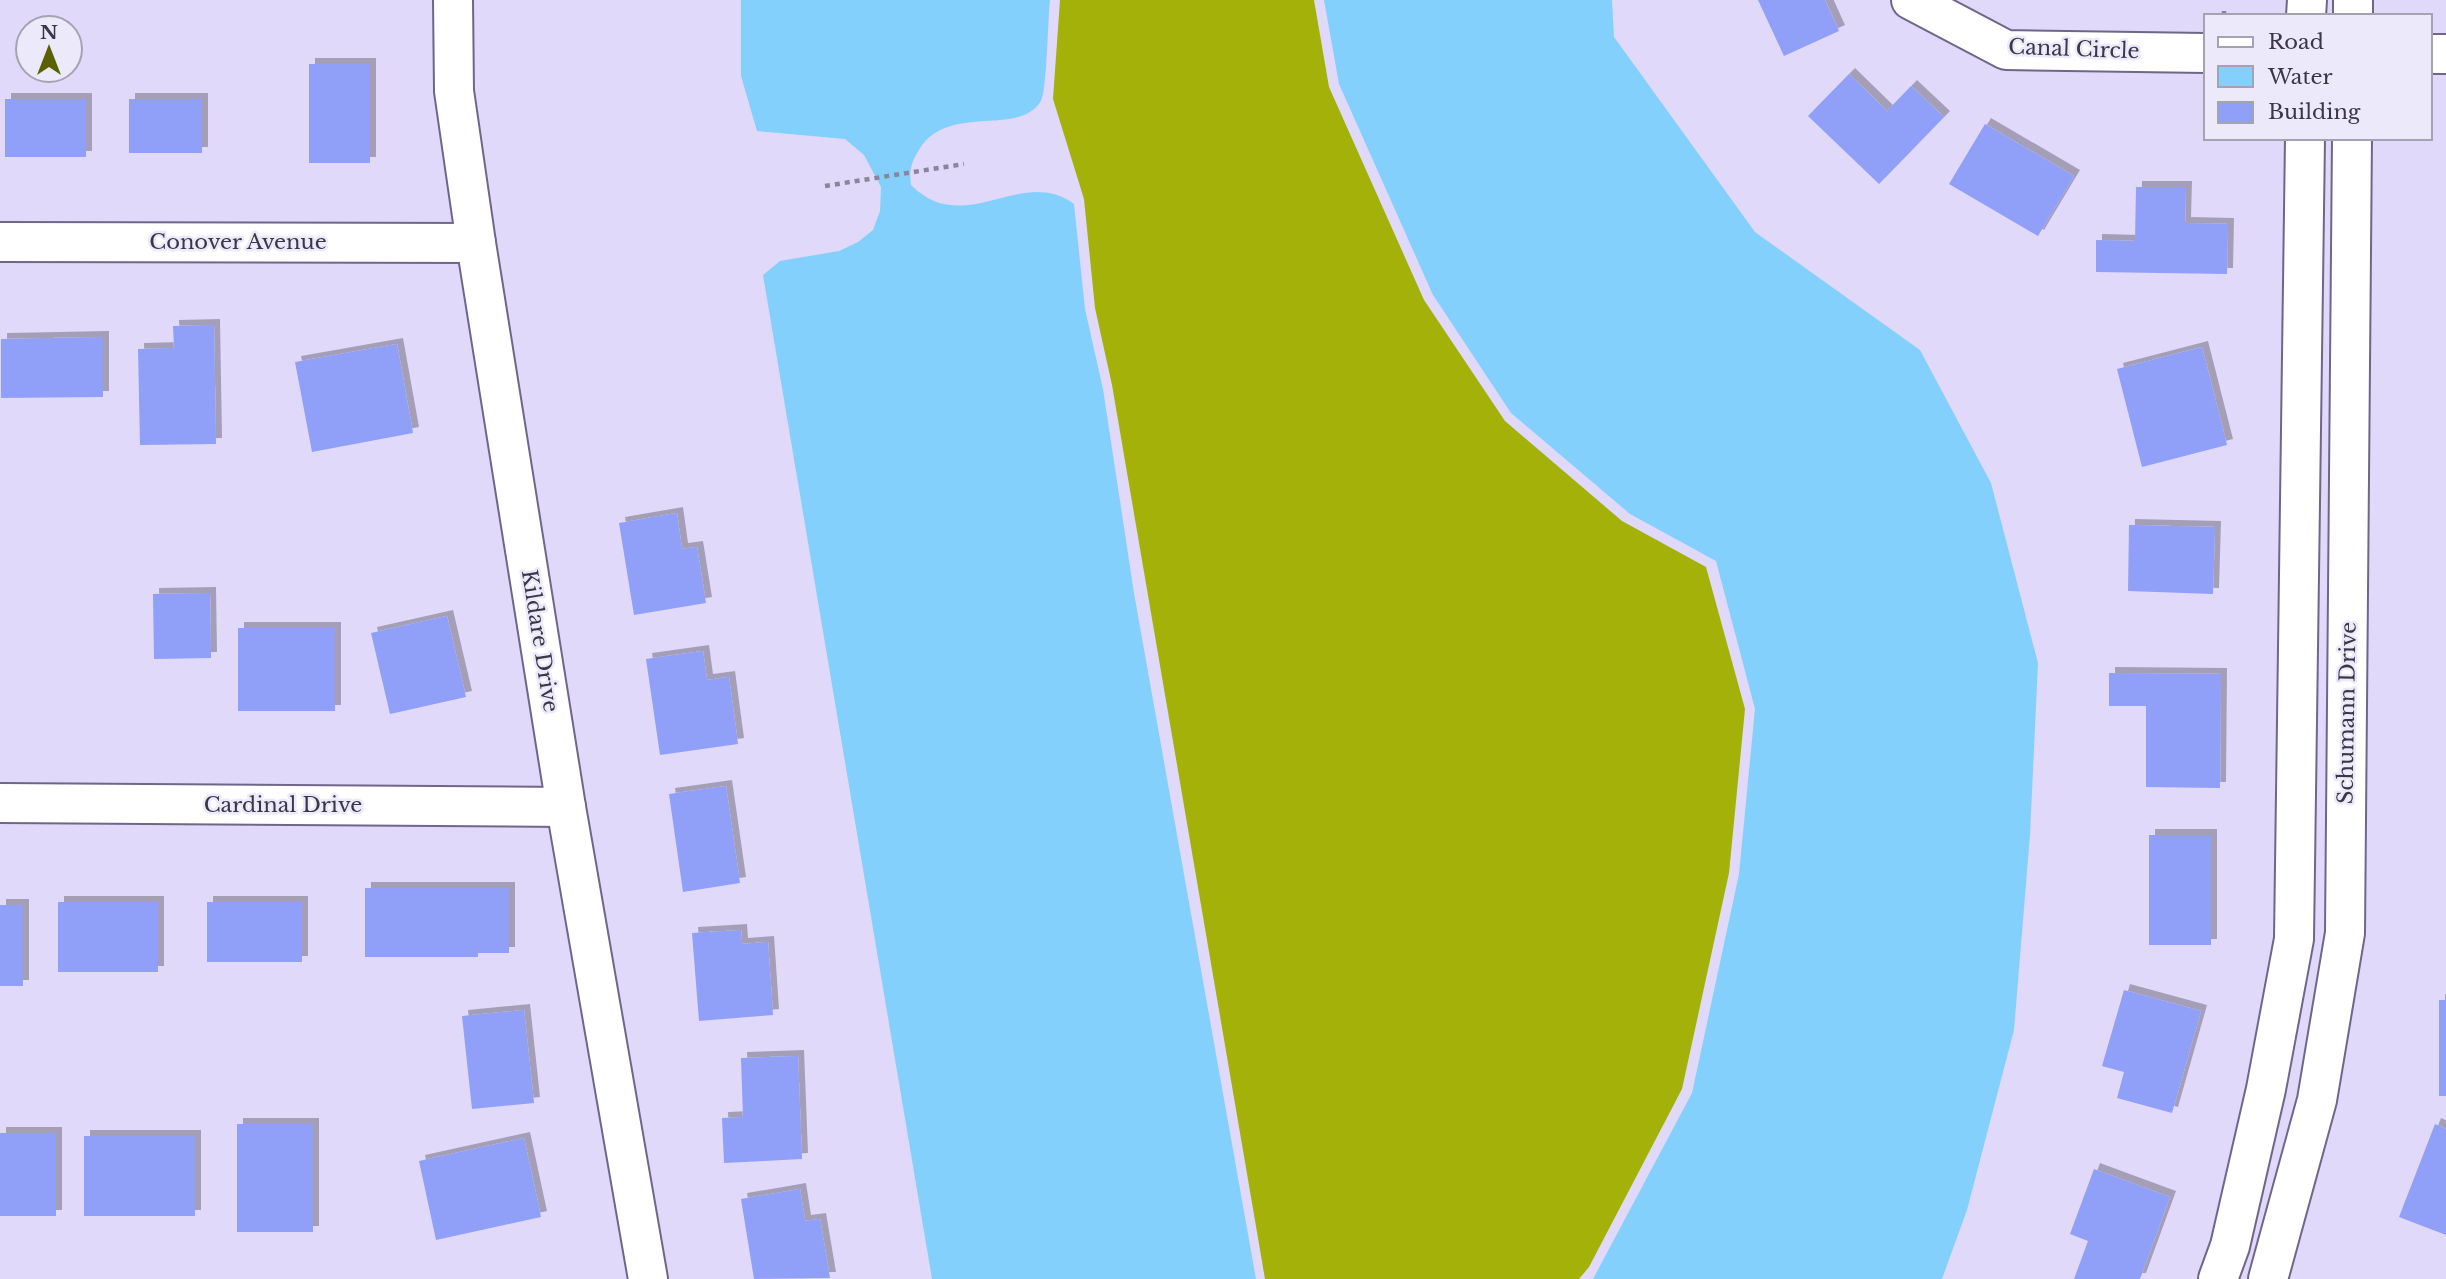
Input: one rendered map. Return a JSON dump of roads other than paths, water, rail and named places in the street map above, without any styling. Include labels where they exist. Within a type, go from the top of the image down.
[{"type":"street","name":"Kildare Drive","points":[[453,0],[454,91],[476,243],[566,807],[648,1279]]},
{"type":"street","name":"Canal Circle","points":[[1911,0],[2006,50],[2204,53]]},
{"type":"street","points":[[2218,1279],[2230,1245],[2266,1090],[2294,939],[2305,140]]},
{"type":"street","name":"Schumann Drive","points":[[2268,1279],[2317,1100],[2345,933],[2352,140]]},
{"type":"street","name":"Conover Avenue","points":[[0,242],[476,243]]},
{"type":"street","name":"Cardinal Drive","points":[[0,803],[566,807]]},
{"type":"water","points":[[741,0],[1050,0],[1046,69],[1041,101],[1030,112],[1016,118],[964,123],[947,127],[932,136],[914,159],[911,185],[931,200],[952,205],[972,204],[1034,192],[1054,194],[1074,204],[1085,309],[1103,389],[1134,593],[1256,1279],[932,1279],[763,275],[780,261],[839,251],[858,242],[873,230],[880,211],[881,187],[864,155],[845,139],[757,131],[741,76]]},
{"type":"water","points":[[1324,0],[1612,0],[1614,37],[1755,232],[1920,350],[1991,483],[2038,663],[2030,835],[2014,1030],[1967,1210],[1942,1279],[1593,1279],[1692,1093],[1739,874],[1755,709],[1716,561],[1630,514],[1511,413],[1433,295],[1339,84]]}]
